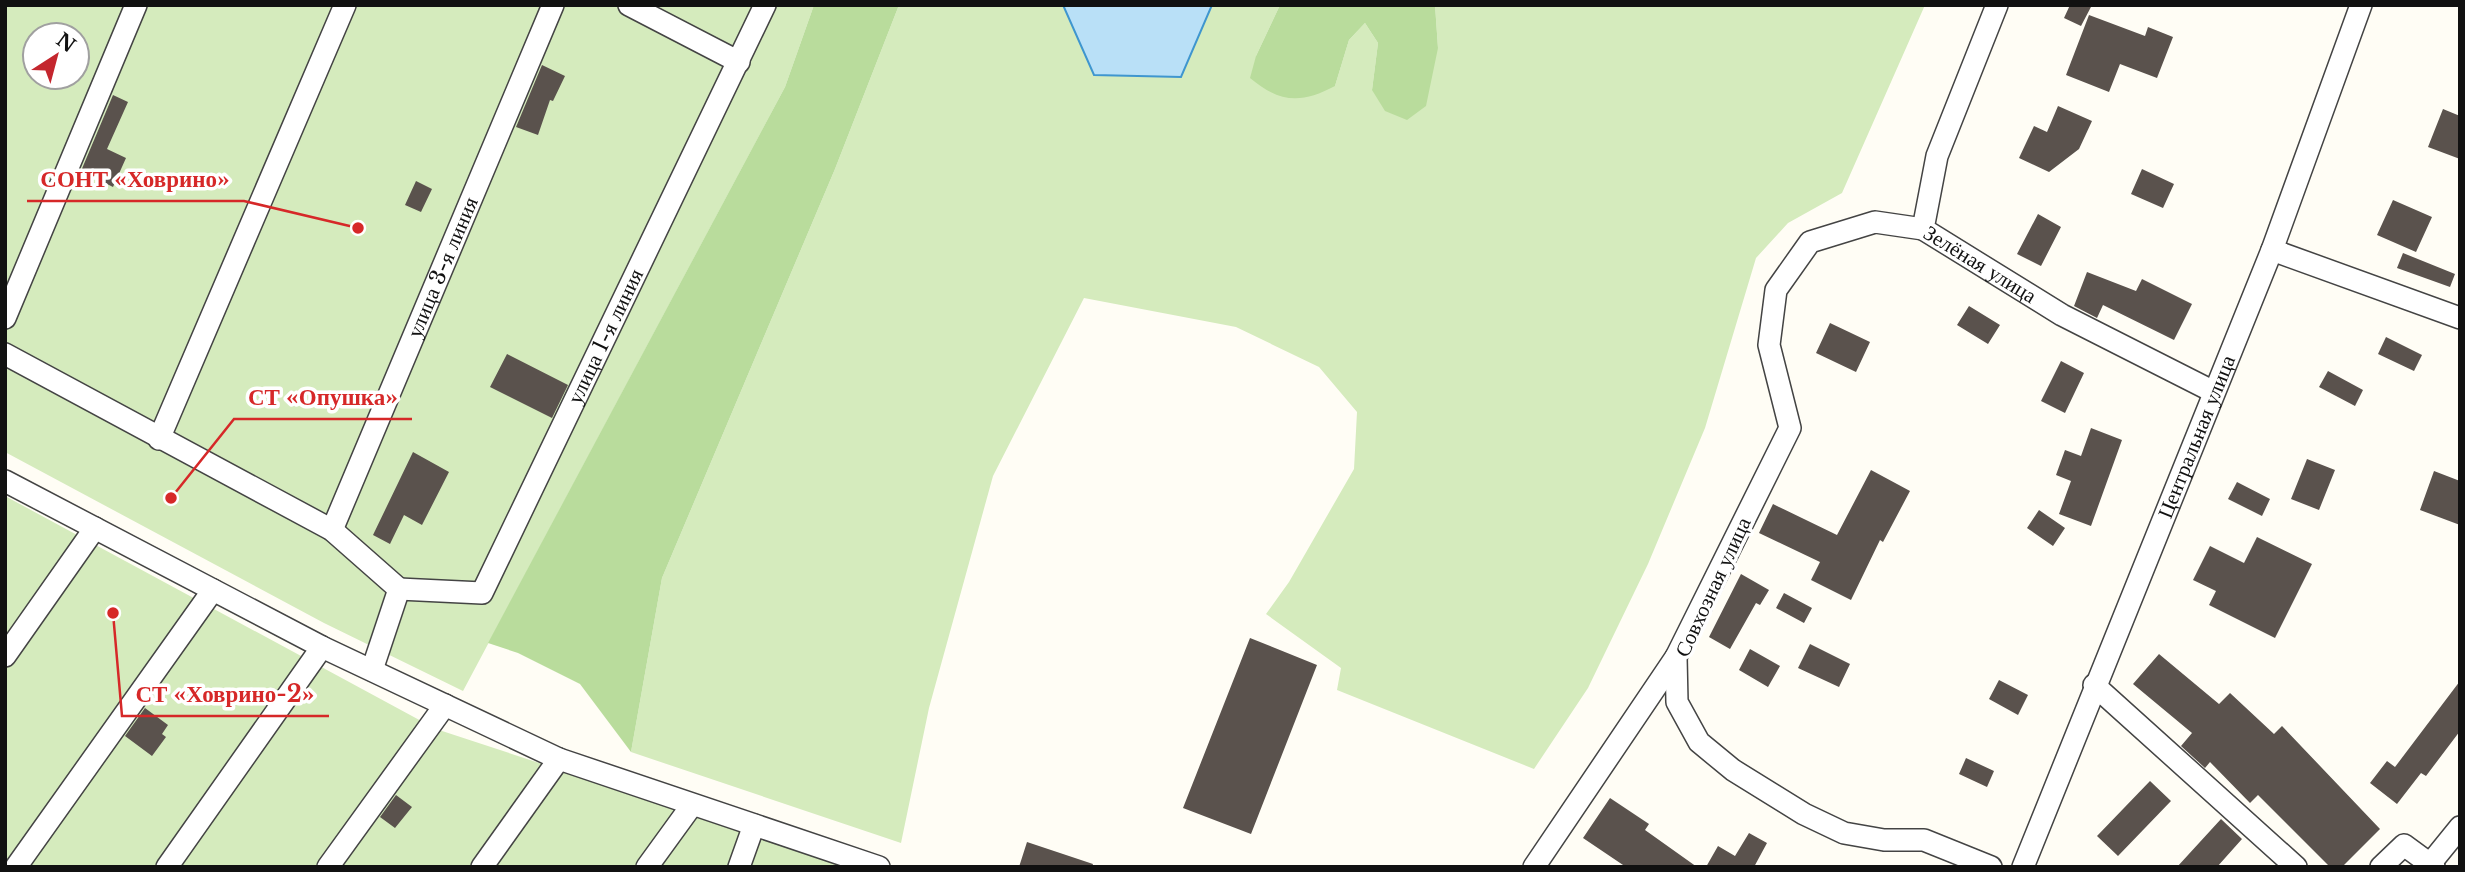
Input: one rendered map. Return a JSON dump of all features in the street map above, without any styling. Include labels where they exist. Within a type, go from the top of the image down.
[{"type":"street","points":[[5,318],[136,5]]},
{"type":"street","points":[[159,439],[345,5]]},
{"type":"street","name":"улица 3-я линия","points":[[332,530],[553,5]]},
{"type":"street","points":[[629,5],[740,62]]},
{"type":"street","name":"улица 1-я линия","points":[[399,589],[482,593],[740,62],[765,5]]},
{"type":"street","name":"Зелёная улица","points":[[1997,5],[1967,74],[1937,156],[1923,229],[2062,315],[2212,391]]},
{"type":"street","name":"Центральная улица","points":[[2023,867],[2212,391],[2272,250],[2361,5]]},
{"type":"street","name":"Совхозная улица","points":[[1923,229],[1875,222],[1810,242],[1776,290],[1769,345],[1790,428],[1676,657],[1677,702],[1699,742],[1733,770],[1804,814],[1844,833],[1884,840],[1924,840],[1991,867]]},
{"type":"street","points":[[2272,250],[2460,318]]},
{"type":"street","points":[[5,354],[332,530],[399,589],[372,670]]},
{"type":"street","points":[[5,481],[322,647],[559,759],[879,867]]},
{"type":"street","points":[[5,656],[95,528]]},
{"type":"street","points":[[16,867],[213,590]]},
{"type":"street","points":[[167,867],[322,647]]},
{"type":"street","points":[[1534,867],[1676,657]]},
{"type":"street","points":[[2094,685],[2296,867]]},
{"type":"street","points":[[328,867],[445,705]]},
{"type":"street","points":[[482,867],[559,759]]},
{"type":"street","points":[[647,867],[692,805]]},
{"type":"street","points":[[739,867],[754,825]]},
{"type":"street","points":[[2381,867],[2404,845],[2432,865],[2460,827]]},
{"type":"green space","points":[[5,5],[814,5],[785,87],[463,691],[324,623],[5,452]]},
{"type":"green space","points":[[814,5],[899,5],[835,169],[662,578],[631,752],[580,684],[518,653],[488,643],[785,87]]},
{"type":"green space","points":[[899,5],[1063,5],[1094,75],[1180,77],[1212,5],[1280,5],[1256,56],[1335,86],[1349,40],[1365,23],[1378,43],[1372,90],[1438,48],[1435,5],[1925,5],[1842,193],[1788,223],[1756,258],[1705,428],[1648,564],[1588,688],[1534,769],[1337,690],[1341,668],[1266,614],[1289,582],[1354,469],[1357,412],[1319,367],[1236,327],[1084,298],[993,476],[929,708],[901,843],[631,752],[662,578],[835,169]]},
{"type":"green space","points":[[1280,5],[1435,5],[1438,48],[1426,106],[1407,120],[1385,111],[1372,90],[1378,43],[1365,23],[1349,40],[1335,86],[1312,96],[1291,98],[1261,86],[1250,78],[1256,56]]},
{"type":"green space","points":[[5,496],[436,729],[855,867],[5,867]]},
{"type":"water","points":[[1063,5],[1212,5],[1181,77],[1094,75]]},
{"type":"building","points":[[2070,5],[2092,5],[2081,26],[2064,18]]},
{"type":"building","points":[[2089,15],[2145,36],[2148,27],[2173,37],[2157,78],[2120,64],[2109,92],[2066,75]]},
{"type":"building","points":[[542,65],[565,76],[553,101],[550,100],[538,135],[516,127]]},
{"type":"building","points":[[113,95],[128,102],[107,149],[126,158],[113,187],[81,171]]},
{"type":"building","points":[[2058,106],[2092,121],[2079,149],[2049,172],[2019,158],[2034,126],[2047,132]]},
{"type":"building","points":[[2443,109],[2460,116],[2460,159],[2428,147]]},
{"type":"building","points":[[2142,169],[2174,184],[2163,208],[2131,194]]},
{"type":"building","points":[[416,181],[432,189],[421,212],[405,205]]},
{"type":"building","points":[[2393,200],[2432,217],[2416,252],[2377,235]]},
{"type":"building","points":[[2038,214],[2061,227],[2041,266],[2017,254]]},
{"type":"building","points":[[2403,253],[2455,274],[2450,287],[2397,268]]},
{"type":"building","points":[[2087,272],[2136,291],[2142,279],[2192,304],[2174,340],[2103,305],[2097,318],[2074,306]]},
{"type":"building","points":[[1969,306],[2000,325],[1988,344],[1957,325]]},
{"type":"building","points":[[1830,323],[1870,342],[1856,372],[1816,353]]},
{"type":"building","points":[[2386,337],[2422,355],[2414,371],[2378,354]]},
{"type":"building","points":[[507,354],[568,385],[552,418],[490,387]]},
{"type":"building","points":[[2061,361],[2084,373],[2065,413],[2041,401]]},
{"type":"building","points":[[2328,371],[2363,390],[2355,406],[2319,387]]},
{"type":"building","points":[[2091,428],[2122,440],[2091,526],[2059,514],[2071,481],[2056,475],[2065,450],[2081,456]]},
{"type":"building","points":[[413,452],[449,472],[422,525],[404,515],[390,544],[373,535]]},
{"type":"building","points":[[2307,459],[2335,470],[2319,510],[2291,499]]},
{"type":"building","points":[[1871,470],[1910,491],[1883,542],[1880,540],[1851,600],[1811,580],[1820,562],[1759,533],[1773,504],[1837,535]]},
{"type":"building","points":[[2434,471],[2460,481],[2460,525],[2420,510]]},
{"type":"building","points":[[2237,482],[2270,499],[2262,516],[2228,499]]},
{"type":"building","points":[[2039,510],[2065,528],[2053,546],[2027,528]]},
{"type":"building","points":[[2257,537],[2312,564],[2275,638],[2209,605],[2216,591],[2193,580],[2210,546],[2244,563]]},
{"type":"building","points":[[1741,574],[1769,590],[1760,605],[1756,603],[1730,649],[1709,637]]},
{"type":"building","points":[[1784,593],[1812,608],[1804,623],[1776,608]]},
{"type":"building","points":[[1250,638],[1317,665],[1251,834],[1183,808]]},
{"type":"building","points":[[1810,644],[1850,664],[1839,687],[1798,668]]},
{"type":"building","points":[[1750,649],[1780,666],[1768,687],[1739,670]]},
{"type":"building","points":[[2159,654],[2219,704],[2230,693],[2274,734],[2282,726],[2380,829],[2342,867],[2330,867],[2258,795],[2250,803],[2210,762],[2205,768],[2181,746],[2192,733],[2133,684]]},
{"type":"building","points":[[1999,680],[2028,695],[2018,715],[1989,699]]},
{"type":"building","points":[[2460,681],[2460,731],[2426,776],[2421,773],[2397,804],[2370,783],[2387,761],[2395,767]]},
{"type":"building","points":[[145,708],[168,725],[162,734],[166,737],[152,756],[125,736]]},
{"type":"building","points":[[1966,758],[1994,771],[1987,787],[1959,774]]},
{"type":"building","points":[[2150,781],[2171,801],[2118,856],[2097,836]]},
{"type":"building","points":[[396,795],[412,807],[395,828],[380,817]]},
{"type":"building","points":[[1610,798],[1649,824],[1645,830],[1697,867],[1626,867],[1583,838]]},
{"type":"building","points":[[2221,819],[2242,839],[2217,867],[2177,867]]},
{"type":"building","points":[[1749,833],[1767,843],[1754,867],[1706,867],[1718,846],[1735,856]]},
{"type":"building","points":[[1027,842],[1093,864],[1092,867],[1019,867]]},
{"type":"place","name":"СОНТ «Ховрино»","points":[[358,228]]},
{"type":"place","name":"СТ «Опушка»","points":[[171,498]]},
{"type":"place","name":"СТ «Ховрино-2»","points":[[113,613]]}]
